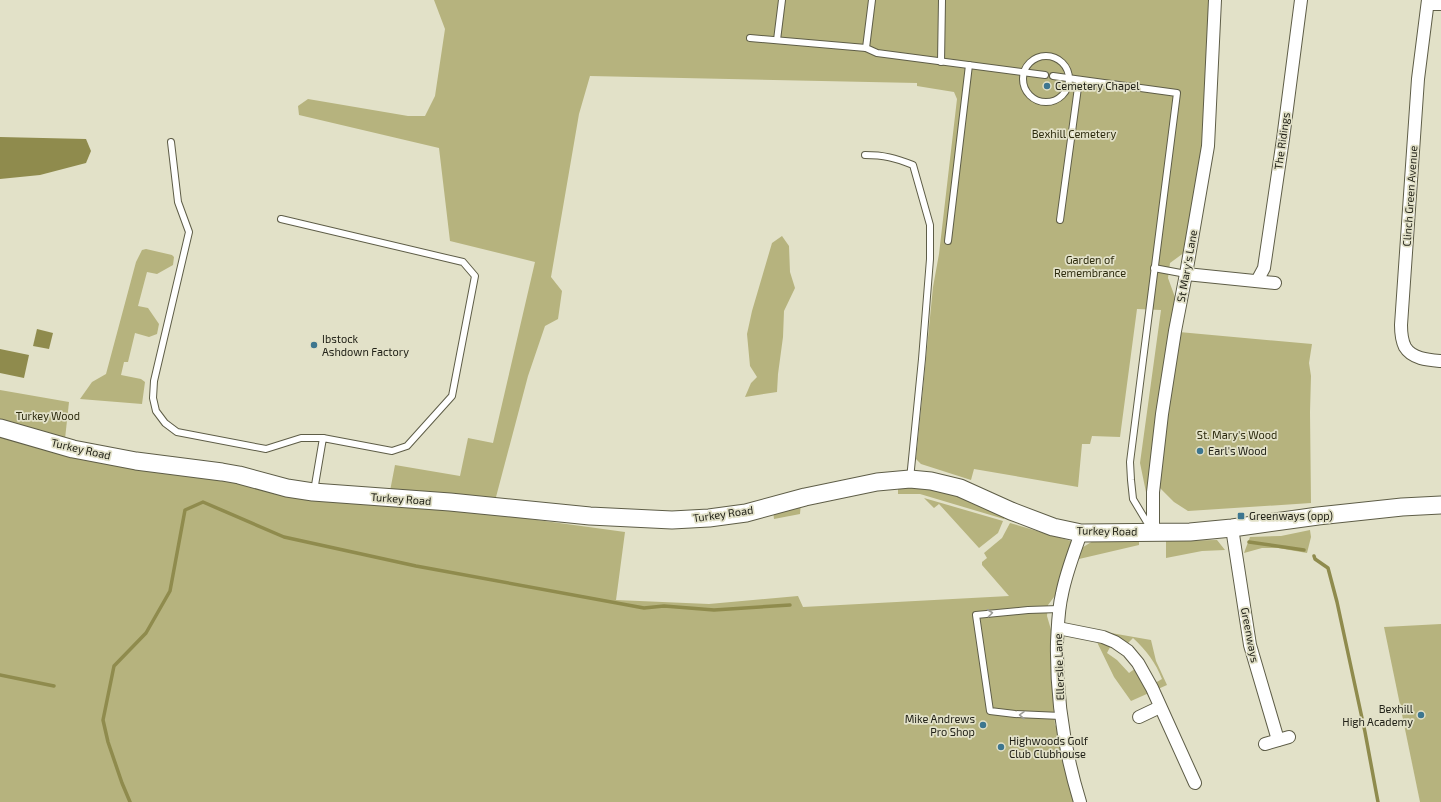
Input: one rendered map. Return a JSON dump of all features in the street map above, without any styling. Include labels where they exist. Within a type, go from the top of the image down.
[{"type":"street","name":"St Mary's Lane","points":[[1153,532],[1153,492],[1162,414],[1175,331],[1208,146],[1215,0]]},
{"type":"street","name":"The Ridings","points":[[1257,281],[1264,268],[1301,0]]},
{"type":"street","name":"Clinch Green Avenue","points":[[1441,4],[1428,2],[1418,79],[1401,325],[1405,347],[1414,355],[1428,360],[1441,361]]},
{"type":"street","points":[[1186,274],[1275,283]]},
{"type":"street","name":"Turkey Road","points":[[0,428],[73,449],[136,461],[239,475],[287,488],[313,492],[450,502],[590,516],[672,520],[709,518],[746,512],[805,497],[878,482],[910,479],[931,481],[960,488],[1053,527],[1081,533],[1190,532],[1232,528],[1318,516],[1402,507],[1441,505]]},
{"type":"street","name":"Greenways","points":[[1232,528],[1250,645],[1283,738],[1265,744]]},
{"type":"street","name":"Ellerslie Lane","points":[[1080,802],[1069,759],[1061,716],[1057,668],[1059,609],[1070,564],[1081,533]]},
{"type":"street","points":[[1058,628],[1103,637],[1115,642],[1128,651],[1138,663],[1160,707],[1194,783]]},
{"type":"street","points":[[1139,716],[1160,707]]},
{"type":"lane","points":[[777,40],[782,0]]},
{"type":"lane","points":[[866,48],[872,0]]},
{"type":"lane","points":[[941,62],[942,0]]},
{"type":"lane","points":[[750,38],[866,48],[877,53],[1045,75]]},
{"type":"lane","points":[[1041,56],[1050,56],[1058,59],[1064,64],[1070,78],[1067,89],[1061,97],[1052,101],[1043,102],[1034,98],[1027,92],[1024,83],[1024,72],[1034,60],[1041,56]]},
{"type":"lane","points":[[948,241],[969,65]]},
{"type":"lane","points":[[1053,76],[1176,93],[1130,462],[1133,499],[1153,532]]},
{"type":"lane","points":[[1060,220],[1079,80]]},
{"type":"lane","points":[[171,142],[178,202],[189,232],[154,381],[152,398],[156,411],[165,423],[177,432],[266,449],[301,438],[324,438],[392,450],[407,446],[452,396],[475,276],[463,262],[280,219]]},
{"type":"lane","points":[[865,155],[884,155],[913,165],[930,225],[930,259],[910,479]]},
{"type":"lane","points":[[1154,268],[1186,274]]},
{"type":"lane","points":[[313,492],[324,438]]},
{"type":"lane","points":[[1059,609],[1028,610],[976,615],[990,711],[1015,714],[1061,716]]},
{"type":"green space","points":[[434,0],[1210,0],[1202,148],[1185,252],[1170,263],[1168,278],[1176,300],[1147,497],[1140,463],[1161,310],[1137,309],[1120,437],[1092,436],[1090,444],[1082,444],[1078,487],[974,469],[971,480],[921,464],[916,459],[933,287],[939,254],[957,99],[954,92],[917,86],[917,83],[590,76],[579,114],[551,277],[562,291],[558,319],[545,326],[528,376],[496,497],[475,498],[390,491],[395,465],[460,476],[468,438],[493,443],[535,262],[450,241],[439,148],[299,115],[298,106],[308,99],[408,116],[425,116],[435,96],[445,29]]},
{"type":"green space","points":[[782,236],[789,246],[790,272],[795,288],[784,311],[783,337],[777,392],[745,397],[751,383],[757,377],[750,366],[747,334],[752,311],[772,243]]},
{"type":"green space","points":[[146,249],[172,255],[174,257],[173,265],[157,274],[147,272],[138,306],[148,308],[159,324],[157,334],[149,337],[135,333],[128,362],[124,362],[121,375],[141,379],[145,382],[142,404],[80,399],[92,382],[106,374],[136,262],[142,250]]},
{"type":"green space","name":"St. Mary's Wood","points":[[1179,332],[1312,344],[1309,363],[1311,376],[1311,503],[1188,511],[1174,502],[1159,487],[1167,415]]},
{"type":"green space","name":"Turkey Wood","points":[[0,390],[69,402],[65,439],[0,422]]},
{"type":"green space","points":[[0,435],[81,460],[102,461],[625,532],[616,600],[709,604],[798,596],[803,607],[1009,596],[982,565],[982,562],[987,558],[984,553],[1002,538],[1010,523],[1071,541],[1071,546],[1057,593],[1048,605],[1047,616],[1054,640],[1053,702],[1055,725],[1058,728],[1075,802],[0,802]]},
{"type":"green space","points":[[898,485],[959,493],[1005,516],[1004,519],[920,494],[898,494]]},
{"type":"green space","points":[[924,498],[1003,521],[998,533],[979,548],[939,504],[934,508]]},
{"type":"green space","points":[[801,503],[800,514],[774,519],[773,510]]},
{"type":"green space","points":[[1310,530],[1311,537],[1307,553],[1278,548],[1262,548],[1244,553],[1250,537],[1281,536]]},
{"type":"green space","points":[[1128,538],[1139,541],[1139,545],[1079,559],[1076,563],[1080,549],[1093,541]]},
{"type":"green space","points":[[1217,540],[1225,550],[1202,551],[1166,558],[1166,541]]},
{"type":"green space","name":"Bexhill High Academy","points":[[1441,624],[1441,802],[1420,802],[1384,627]]},
{"type":"green space","points":[[1111,633],[1151,640],[1156,661],[1167,685],[1158,689],[1155,683],[1162,679],[1160,673],[1150,657],[1133,638],[1127,644]]},
{"type":"green space","points":[[1096,640],[1111,645],[1107,653],[1117,660],[1129,673],[1136,668],[1149,693],[1131,701],[1114,677]]},
{"type":"shaded area","points":[[0,137],[86,139],[91,151],[86,163],[40,175],[0,179]]},
{"type":"shaded area","points":[[37,329],[53,333],[49,349],[33,346]]},
{"type":"shaded area","points":[[0,349],[29,355],[24,378],[0,373]]},
{"type":"waterway","points":[[130,802],[108,742],[103,720],[114,666],[146,633],[170,591],[185,510],[203,502],[284,537],[416,566],[644,608],[664,606],[714,610],[790,605]]},
{"type":"waterway","points":[[1249,542],[1304,550]]},
{"type":"waterway","points":[[1314,556],[1315,559],[1328,568],[1337,602],[1365,732],[1378,802]]},
{"type":"waterway","points":[[0,675],[54,686]]},
{"type":"place","name":"Cemetery Chapel","points":[[1047,86]]},
{"type":"place","name":"Ibstock Ashdown Factory","points":[[314,345]]},
{"type":"place","name":"Earl's Wood","points":[[1200,451]]},
{"type":"place","name":"Greenways (opp)","points":[[1241,516]]},
{"type":"place","name":"Bexhill High Academy","points":[[1421,715]]},
{"type":"place","name":"Mike Andrews Pro Shop","points":[[983,725]]},
{"type":"place","name":"Highwoods Golf Club Clubhouse","points":[[1001,747]]},
{"type":"park label","name":"Bexhill Cemetery","points":[[1074,134]]},
{"type":"park label","name":"Garden of Remembrance","points":[[1090,266]]}]
